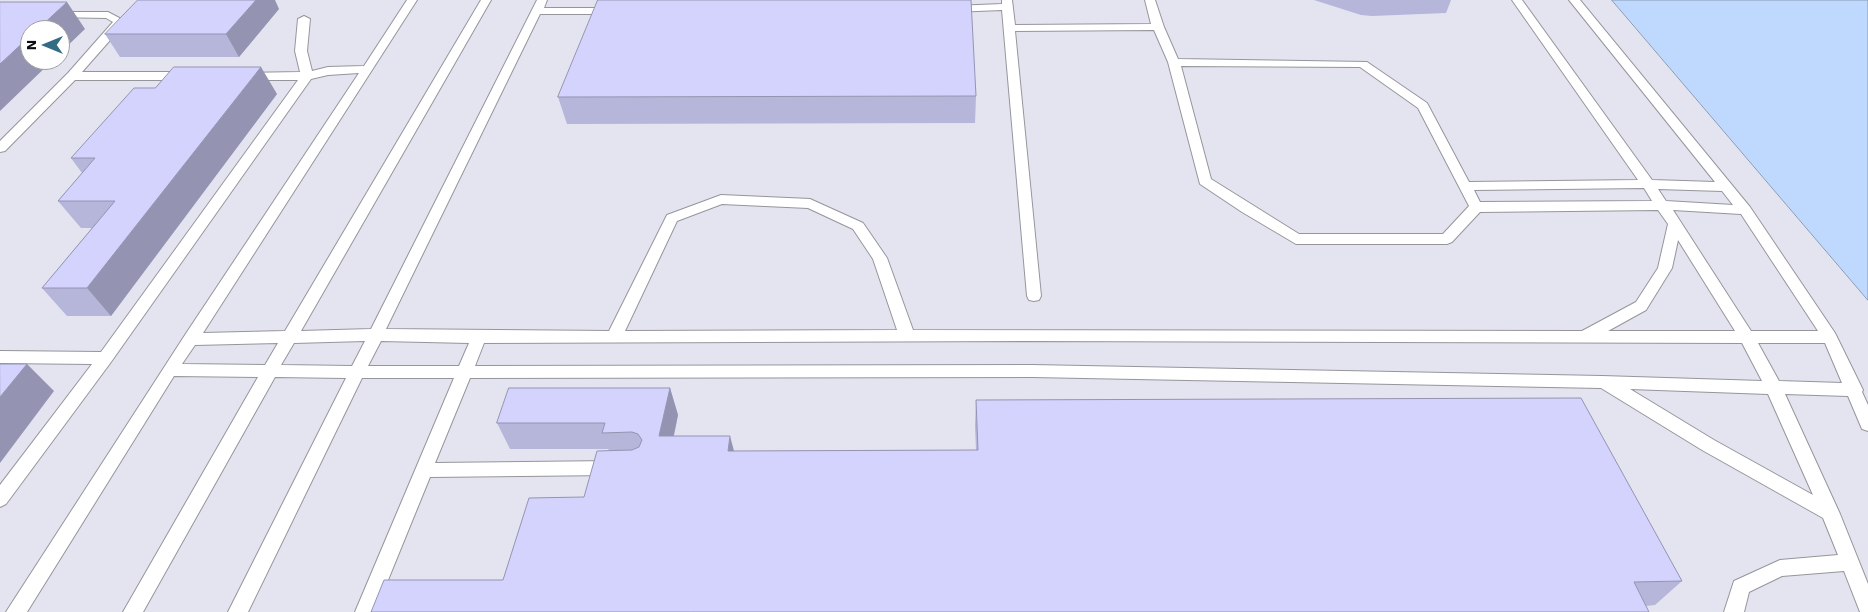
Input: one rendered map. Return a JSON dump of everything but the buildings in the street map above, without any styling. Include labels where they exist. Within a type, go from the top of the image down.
[{"type":"lane","points":[[16,612],[190,339],[412,0]]},
{"type":"lane","points":[[133,612],[290,336],[486,0]]},
{"type":"lane","points":[[1150,0],[1158,27],[1174,62],[1205,181],[1246,209],[1296,238],[1447,239],[1476,207],[1661,206],[1745,210]]},
{"type":"lane","points":[[1518,0],[1584,91],[1675,224],[1748,337],[1773,386],[1830,514],[1868,609]]},
{"type":"lane","points":[[1574,0],[1745,210],[1830,337],[1868,424]]},
{"type":"lane","points":[[944,9],[1008,4],[1034,296]]},
{"type":"lane","points":[[238,612],[539,6],[626,11]]},
{"type":"lane","points":[[0,148],[72,76],[115,28],[119,21],[108,15],[49,16]]},
{"type":"lane","points":[[0,500],[105,358],[307,76],[301,51],[304,19]]},
{"type":"lane","points":[[1009,28],[1158,27]]},
{"type":"lane","points":[[1174,62],[1363,64],[1423,106],[1476,207]]},
{"type":"lane","points":[[229,76],[307,76],[328,71],[368,69]]},
{"type":"lane","points":[[72,76],[200,76]]},
{"type":"lane","points":[[1465,186],[1646,184],[1726,187]]},
{"type":"lane","points":[[614,337],[672,218],[722,199],[810,204],[858,226],[880,258],[907,336]]},
{"type":"lane","points":[[1584,337],[1641,306],[1665,268],[1675,224]]},
{"type":"lane","points":[[190,339],[376,335],[479,337],[1830,337]]},
{"type":"lane","points":[[365,612],[479,337]]},
{"type":"lane","points":[[0,357],[105,358]]},
{"type":"lane","points":[[170,370],[357,372],[1032,371],[1602,382],[1854,390]]},
{"type":"lane","points":[[1602,382],[1830,514]]},
{"type":"lane","points":[[425,470],[632,468]]},
{"type":"lane","points":[[1734,612],[1741,587],[1780,568],[1850,562]]},
{"type":"shaded area","points":[[0,0],[1612,0],[1868,300],[1868,612],[0,612]]},
{"type":"water","points":[[1612,0],[1868,0],[1868,300]]}]
